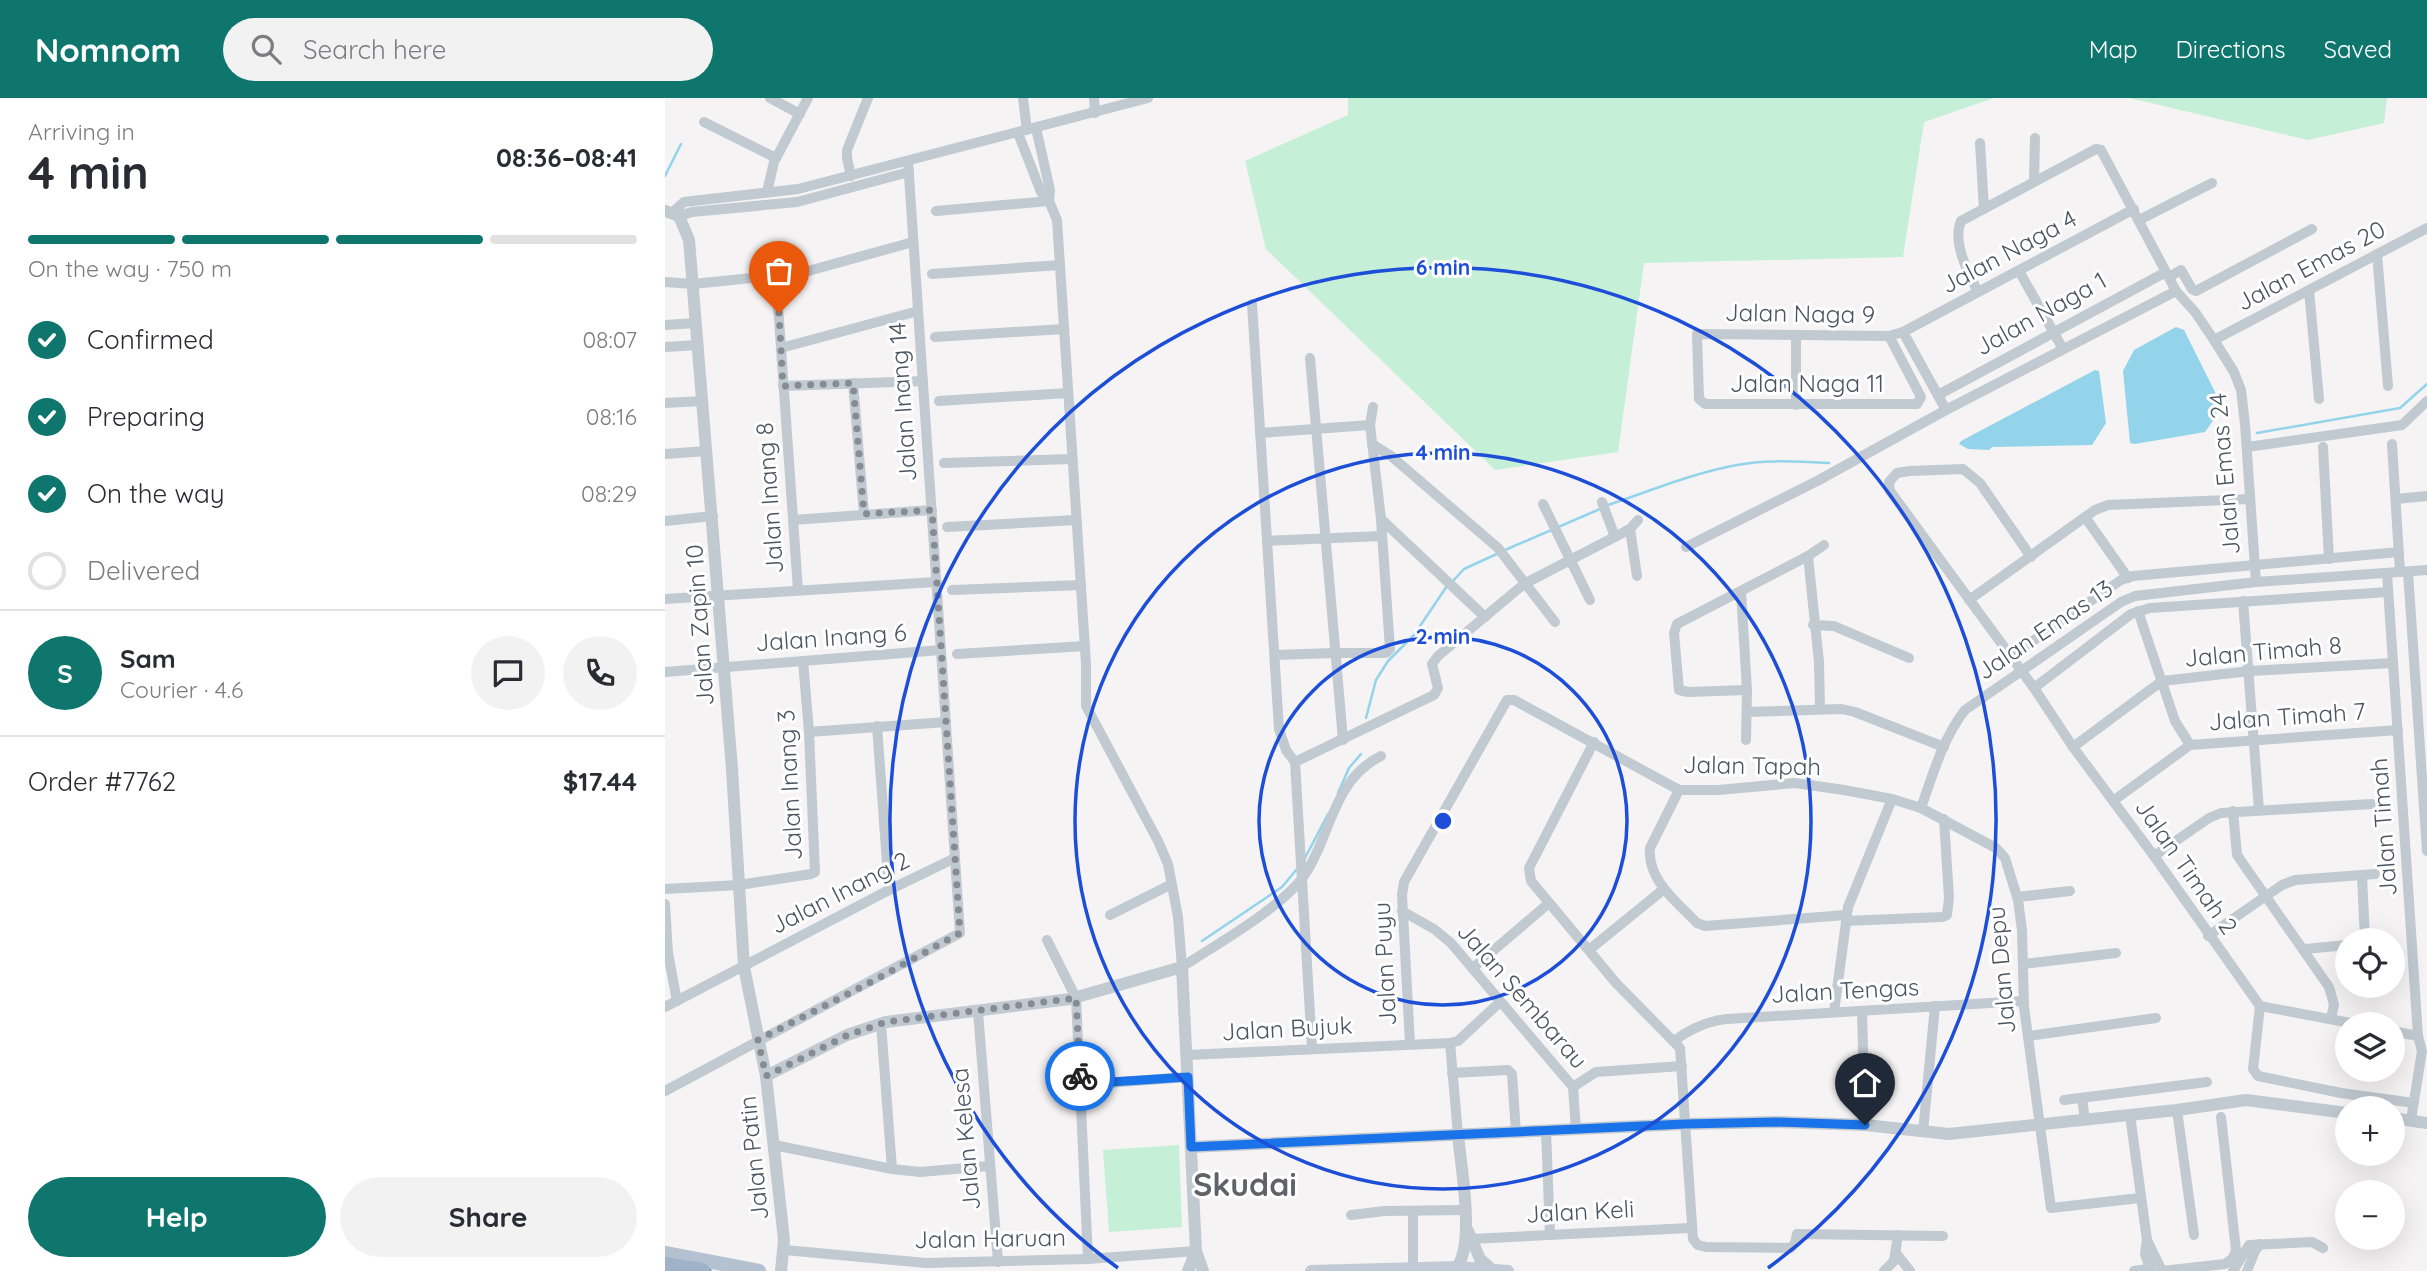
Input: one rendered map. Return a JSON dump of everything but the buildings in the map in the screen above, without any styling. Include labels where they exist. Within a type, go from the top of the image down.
[{"type":"highway","points":[[665,1265],[702,1271]]},
{"type":"main road","points":[[665,1253],[759,1271]]},
{"type":"main road","points":[[1311,1271],[1457,1267],[1508,1271]]},
{"type":"street","points":[[770,98],[800,114]]},
{"type":"street","points":[[767,192],[776,158],[808,98]]},
{"type":"street","points":[[851,176],[847,150],[868,98]]},
{"type":"street","points":[[1023,98],[1027,131],[1041,192],[1049,201],[1057,220],[1085,646],[1086,706],[1164,853],[1178,917],[1196,1251],[1203,1271]]},
{"type":"street","points":[[1094,98],[1094,113]]},
{"type":"street","points":[[672,213],[797,202],[908,166],[1148,98]]},
{"type":"street","points":[[704,122],[776,158]]},
{"type":"street","points":[[1027,131],[1051,190],[1049,201]]},
{"type":"street","points":[[1978,292],[1962,261],[1959,224],[2034,182],[2035,138]]},
{"type":"street","points":[[1980,143],[1984,209]]},
{"type":"street","name":"Jalan Emas 24","points":[[2034,182],[2099,149],[2104,152],[2176,291],[2195,312],[2234,372],[2241,390],[2247,447],[2256,582]]},
{"type":"street","points":[[672,213],[684,202],[798,189],[908,166]]},
{"type":"street","name":"Jalan Inang 14","points":[[758,1040],[960,933],[908,166]]},
{"type":"street","points":[[2139,220],[2212,183]]},
{"type":"street","points":[[936,211],[1049,201]]},
{"type":"street","name":"Jalan Naga 4","points":[[1903,332],[2134,209]]},
{"type":"street","name":"Jalan Zapin 10","points":[[672,213],[689,240],[713,516],[744,967],[758,1040]]},
{"type":"street","name":"Jalan Emas 20","points":[[2214,341],[2427,228]]},
{"type":"street","points":[[2167,275],[2181,270],[2196,291],[2312,229]]},
{"type":"street","points":[[665,282],[693,284],[801,273],[913,242]]},
{"type":"street","points":[[2377,254],[2388,386]]},
{"type":"street","points":[[932,274],[1060,265]]},
{"type":"street","points":[[2019,271],[2063,349]]},
{"type":"street","name":"Jalan Naga 1","points":[[1938,395],[2052,332],[2167,275]]},
{"type":"street","name":"Jalan Inang 8","points":[[776,276],[798,590]]},
{"type":"street","points":[[2309,290],[2319,399]]},
{"type":"street","points":[[1686,547],[1819,481],[1946,410],[2176,291]]},
{"type":"street","points":[[1252,304],[1281,739],[1295,762],[1312,1048]]},
{"type":"street","points":[[781,348],[918,310]]},
{"type":"street","points":[[665,325],[696,323]]},
{"type":"street","points":[[935,337],[1064,329]]},
{"type":"street","points":[[1903,332],[1946,410]]},
{"type":"street","name":"Jalan Naga 9","points":[[1702,403],[1699,399],[1696,334],[1889,336],[1903,332]]},
{"type":"street","points":[[1796,335],[1796,405]]},
{"type":"street","name":"Jalan Naga 11","points":[[1702,403],[1917,404],[1921,397],[1889,336]]},
{"type":"street","points":[[665,347],[698,345]]},
{"type":"street","points":[[1310,358],[1342,740]]},
{"type":"street","points":[[783,386],[923,381]]},
{"type":"street","points":[[853,383],[864,514]]},
{"type":"street","points":[[939,401],[1068,393]]},
{"type":"street","points":[[665,403],[703,401]]},
{"type":"street","points":[[2247,447],[2402,425],[2427,401]]},
{"type":"street","points":[[1275,656],[1386,653],[1390,649],[1381,519],[1370,425],[1373,407]]},
{"type":"street","points":[[1260,433],[1370,425]]},
{"type":"street","points":[[1372,444],[1391,456],[1500,552],[1555,622]]},
{"type":"street","points":[[2392,444],[2399,552],[2404,572],[2427,851]]},
{"type":"street","points":[[2323,447],[2329,559]]},
{"type":"street","points":[[665,454],[707,451]]},
{"type":"street","points":[[944,463],[1072,459]]},
{"type":"street","name":"Jalan Timah 2","points":[[2031,557],[1980,483],[1963,469],[1897,473],[1889,482],[1891,491],[2260,1006]]},
{"type":"street","points":[[2396,499],[2427,496]]},
{"type":"street","points":[[1969,600],[2085,517],[2108,505],[2250,499]]},
{"type":"street","points":[[1543,504],[1590,600]]},
{"type":"street","points":[[1603,506],[1615,537]]},
{"type":"street","points":[[793,520],[932,510]]},
{"type":"street","points":[[665,521],[713,516]]},
{"type":"street","points":[[2085,517],[2128,578]]},
{"type":"street","points":[[1381,519],[1485,617]]},
{"type":"street","points":[[947,527],[1076,520]]},
{"type":"street","points":[[1295,762],[1434,695],[1439,688],[1432,664],[1438,656],[1524,584],[1630,529],[1638,520]]},
{"type":"street","points":[[1630,529],[1637,576]]},
{"type":"street","points":[[1267,541],[1382,536]]},
{"type":"street","points":[[1747,690],[1679,690],[1674,644],[1677,624],[1808,556],[1824,545]]},
{"type":"street","points":[[2011,656],[2121,580],[2128,578],[2399,552]]},
{"type":"street","points":[[1808,556],[1813,625],[1819,662],[1820,709]]},
{"type":"street","name":"Jalan Emas 13","points":[[1921,808],[1944,747],[1965,710],[2128,598],[2256,582],[2427,570]]},
{"type":"street","name":"Jalan Timah","points":[[2387,573],[2419,1036],[2424,1051],[2411,1120]]},
{"type":"street","points":[[665,599],[936,582]]},
{"type":"street","points":[[952,590],[1081,585]]},
{"type":"street","points":[[1741,591],[1747,690],[1746,740]]},
{"type":"street","points":[[2034,688],[2138,611],[2388,592]]},
{"type":"street","points":[[2243,601],[2259,810]]},
{"type":"street","points":[[2138,611],[2175,721],[2190,745]]},
{"type":"street","points":[[1813,625],[1834,626],[1909,658]]},
{"type":"street","points":[[957,654],[1085,646]]},
{"type":"street","name":"Jalan Inang 6","points":[[665,672],[941,650]]},
{"type":"street","name":"Jalan Inang 3","points":[[739,885],[815,872],[803,662]]},
{"type":"street","name":"Jalan Timah 8","points":[[2073,747],[2162,681],[2250,671],[2393,663]]},
{"type":"street","name":"Jalan Tapah","points":[[1507,700],[1514,700],[1679,790],[1718,790],[1795,783],[1892,799]]},
{"type":"street","name":"Jalan Puyu","points":[[1410,1044],[1402,911],[1404,881],[1507,700]]},
{"type":"street","points":[[1747,712],[1842,709],[1944,747]]},
{"type":"street","points":[[809,732],[946,722]]},
{"type":"street","points":[[877,726],[889,890]]},
{"type":"street","name":"Jalan Timah 7","points":[[2113,801],[2190,745],[2398,730]]},
{"type":"street","points":[[1594,742],[1528,868],[1531,881],[1616,983],[1679,1048],[1693,1239],[1698,1245],[1706,1247],[1791,1248],[1797,1234],[1943,1236]]},
{"type":"street","points":[[766,1076],[848,1035],[881,1024],[1076,998],[1182,967],[1287,895],[1302,878],[1339,800],[1353,777],[1366,763],[1381,756]]},
{"type":"street","points":[[1679,790],[1650,852],[1654,871],[1664,888],[1697,923],[1705,926],[1846,918],[1945,916],[1949,909],[1944,819]]},
{"type":"street","points":[[1834,1012],[1846,918],[1857,882],[1892,799]]},
{"type":"street","name":"Jalan Depu","points":[[1892,799],[1944,819],[2002,853],[2018,897],[2022,930],[2023,1001],[2051,1208],[2140,1198]]},
{"type":"street","points":[[2154,856],[2209,818],[2233,811],[2372,804]]},
{"type":"street","points":[[2233,811],[2237,855],[2305,949],[2334,996],[2335,1005],[2330,1018]]},
{"type":"street","points":[[2406,846],[2427,844]]},
{"type":"street","name":"Jalan Inang 2","points":[[665,1007],[955,858]]},
{"type":"street","points":[[2209,936],[2282,885],[2295,880],[2375,874]]},
{"type":"street","points":[[2361,875],[2364,928]]},
{"type":"street","points":[[665,889],[739,885]]},
{"type":"street","points":[[1110,915],[1170,885]]},
{"type":"street","points":[[1590,950],[1664,888]]},
{"type":"street","points":[[2018,897],[2070,891]]},
{"type":"street","points":[[1474,967],[1549,903]]},
{"type":"street","points":[[665,904],[668,953],[677,1001]]},
{"type":"street","name":"Jalan Sembarau","points":[[1402,911],[1434,929],[1451,943],[1573,1087],[1576,1130]]},
{"type":"street","points":[[1047,940],[1076,998],[1088,1259]]},
{"type":"street","points":[[2305,949],[2335,946]]},
{"type":"street","points":[[2023,964],[2116,953]]},
{"type":"street","name":"Jalan Tengas","points":[[1674,1041],[1710,1021],[2023,1001]]},
{"type":"street","points":[[1490,1268],[1480,1259],[1469,1233],[1464,1210],[1450,1043],[1458,1041],[1500,1002]]},
{"type":"street","points":[[1923,1132],[1935,1006]]},
{"type":"street","points":[[2335,1019],[2260,1006],[2253,1069],[2258,1076],[2341,1093],[2414,1103]]},
{"type":"street","points":[[1862,1011],[1865,1125]]},
{"type":"street","name":"Jalan Kelesa","points":[[978,1012],[998,1262]]},
{"type":"street","points":[[2028,1036],[2156,1018]]},
{"type":"street","points":[[881,1024],[892,1169]]},
{"type":"street","points":[[2405,1033],[2419,1036]]},
{"type":"street","points":[[665,1091],[758,1040]]},
{"type":"street","name":"Jalan Patin","points":[[758,1040],[766,1076],[785,1250],[781,1271]]},
{"type":"street","name":"Jalan Bujuk","points":[[1187,1055],[1450,1043]]},
{"type":"street","points":[[1573,1087],[1596,1072],[1682,1066]]},
{"type":"street","points":[[1453,1073],[1508,1070],[1512,1074],[1516,1133]]},
{"type":"street","points":[[1080,1084],[1188,1077]]},
{"type":"street","points":[[2064,1100],[2207,1082]]},
{"type":"street","points":[[2082,1098],[2085,1120]]},
{"type":"street","points":[[1191,1147],[1776,1122],[1865,1125],[1949,1134],[2246,1100],[2335,1111]]},
{"type":"street","points":[[2177,1110],[2194,1235]]},
{"type":"street","points":[[2130,1115],[2147,1240],[2162,1271],[2225,1264],[2233,1258],[2236,1250],[2221,1117]]},
{"type":"street","points":[[2405,1119],[2427,1123]]},
{"type":"street","points":[[1546,1131],[1550,1234]]},
{"type":"street","points":[[774,1145],[892,1169],[920,1172],[989,1166]]},
{"type":"street","points":[[1351,1215],[1464,1210]]},
{"type":"street","points":[[1413,1211],[1413,1268]]},
{"type":"street","name":"Jalan Keli","points":[[1469,1233],[1550,1234],[1691,1228]]},
{"type":"street","points":[[1457,1267],[1463,1257],[1469,1233]]},
{"type":"street","points":[[1884,1271],[1894,1261],[1898,1235]]},
{"type":"street","points":[[2134,1271],[2150,1270],[2145,1254],[2147,1240]]},
{"type":"street","points":[[2232,1271],[2249,1245],[2312,1242],[2323,1248]]},
{"type":"street","points":[[2247,1271],[2260,1244]]},
{"type":"street","name":"Jalan Haruan","points":[[785,1250],[926,1263],[1088,1259],[1196,1251]]},
{"type":"street","points":[[1188,1271],[1196,1251]]},
{"type":"street","points":[[1896,1253],[1910,1271]]},
{"type":"green space","points":[[1348,98],[1994,98],[1924,122],[1903,257],[1644,263],[1618,452],[1495,470],[1266,249],[1245,161],[1348,115]]},
{"type":"green space","points":[[2129,98],[2387,98],[2384,123],[2308,140]]},
{"type":"green space","points":[[1179,1145],[1182,1227],[1109,1232],[1103,1150]]},
{"type":"water","points":[[2176,327],[2184,330],[2220,402],[2215,418],[2205,432],[2130,443],[2123,371],[2134,350]]},
{"type":"water","points":[[2095,370],[2099,371],[2106,423],[2092,445],[1992,447],[1989,450],[1968,449],[1959,444],[1961,441]]},
{"type":"waterway","points":[[665,176],[681,144]]},
{"type":"waterway","points":[[2257,433],[2400,408],[2427,384]]},
{"type":"waterway","points":[[1608,505],[1721,468],[1771,461],[1829,463]]},
{"type":"waterway","points":[[1505,550],[1602,508]]},
{"type":"waterway","points":[[1452,582],[1464,569],[1499,553]]},
{"type":"waterway","points":[[1366,718],[1376,680],[1388,661],[1414,635],[1447,586]]},
{"type":"waterway","points":[[1338,793],[1349,768],[1361,754]]},
{"type":"waterway","points":[[1305,858],[1328,814]]},
{"type":"waterway","points":[[1202,941],[1282,887],[1297,869]]},
{"type":"way so far","points":[[779,313],[783,386],[853,383],[864,514],[932,510],[960,933],[758,1040],[766,1076],[848,1035],[886,1022],[1076,998],[1080,1076]]},
{"type":"district","name":"Skudai","points":[[1245,1185]]},
{"type":"route","points":[[1080,1076],[1080,1084],[1144,1082],[1188,1077],[1191,1147],[1685,1124],[1776,1122],[1865,1125]]}]
